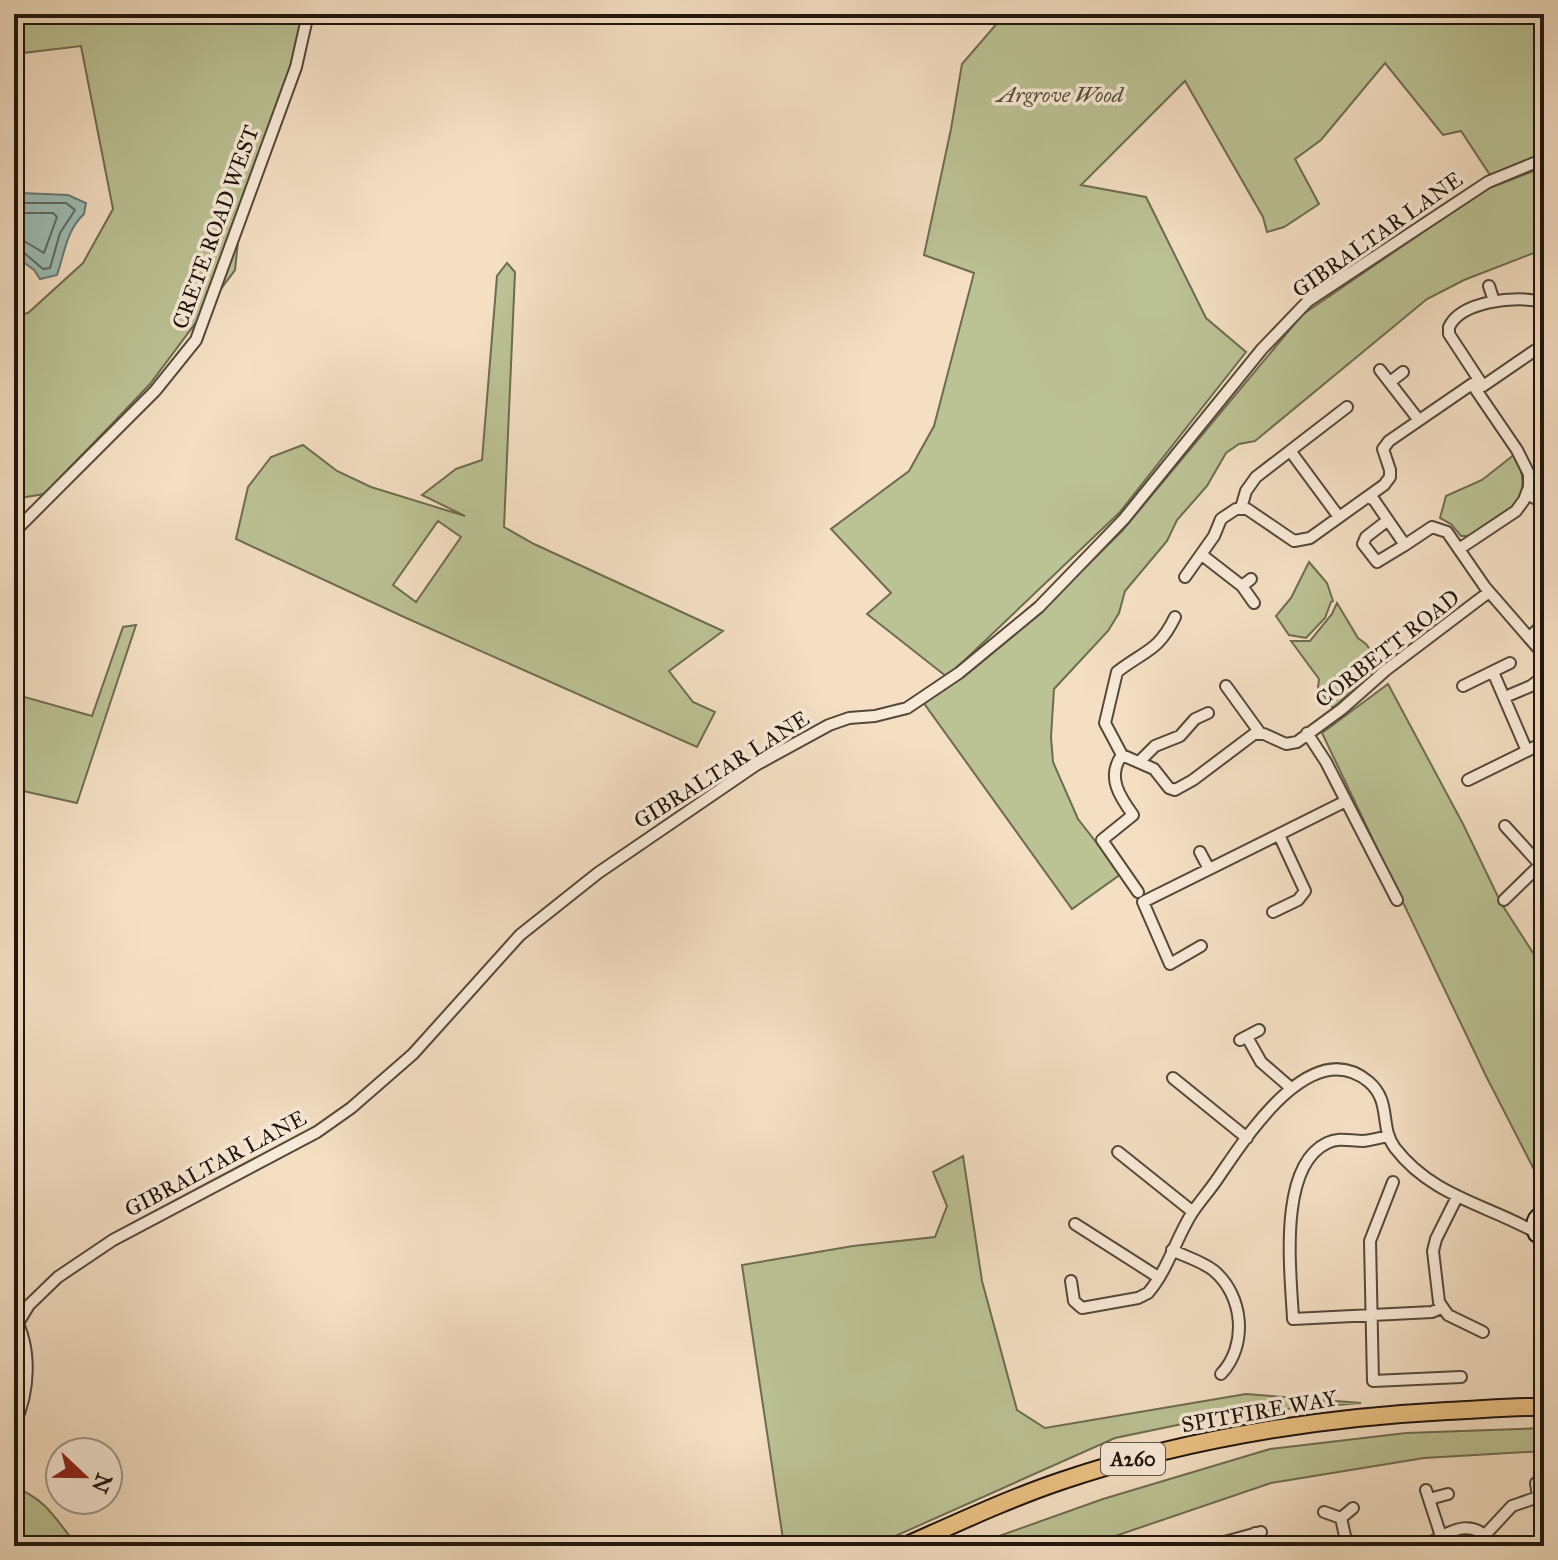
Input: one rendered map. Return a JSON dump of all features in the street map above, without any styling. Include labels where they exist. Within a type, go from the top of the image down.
[{"type":"highway","points":[[14,1540],[18,1546]]},
{"type":"main road","name":"SPITFIRE WAY","points":[[905,1546],[1058,1482],[1124,1461],[1216,1439],[1358,1417],[1544,1407]]},
{"type":"street","name":"CRETE ROAD WEST","points":[[14,532],[155,391],[196,340],[296,67],[308,14]]},
{"type":"street","name":"GIBRALTAR LANE","points":[[16,1319],[58,1277],[113,1240],[317,1132],[351,1108],[413,1054],[520,935],[598,873],[756,765],[817,731],[849,718],[875,716],[907,708],[959,673],[1039,607],[1124,519],[1262,349],[1308,301],[1488,182],[1544,159]]},
{"type":"street","points":[[1489,286],[1494,301]]},
{"type":"street","points":[[1459,549],[1516,511],[1527,494],[1529,483],[1527,469],[1448,329],[1451,321],[1459,315],[1494,301],[1510,298],[1542,304]]},
{"type":"street","points":[[1185,577],[1202,555],[1224,516],[1241,508],[1252,512],[1289,538],[1298,541],[1310,538],[1370,498],[1390,477],[1384,446],[1418,419],[1544,347]]},
{"type":"street","points":[[1380,370],[1418,419]]},
{"type":"street","points":[[1390,382],[1403,372]]},
{"type":"street","points":[[1241,508],[1246,491],[1256,477],[1347,407]]},
{"type":"street","points":[[1291,452],[1339,517]]},
{"type":"street","points":[[1527,494],[1544,503]]},
{"type":"street","points":[[1370,498],[1405,545]]},
{"type":"street","points":[[1388,520],[1366,537],[1363,544],[1377,562],[1428,529],[1437,527],[1447,532],[1489,592],[1544,655]]},
{"type":"street","points":[[1202,555],[1242,586],[1254,603]]},
{"type":"street","points":[[1242,586],[1251,579]]},
{"type":"street","name":"CORBETT ROAD","points":[[1307,733],[1342,709],[1386,670],[1489,592]]},
{"type":"street","points":[[1175,617],[1159,644],[1114,676],[1105,723],[1122,755],[1154,769],[1169,788],[1175,790],[1254,734],[1260,733]]},
{"type":"street","points":[[1529,638],[1544,623]]},
{"type":"street","points":[[1463,686],[1510,663]]},
{"type":"street","points":[[1493,672],[1527,751]]},
{"type":"street","points":[[1505,697],[1531,686],[1544,676]]},
{"type":"street","points":[[1226,686],[1260,733],[1286,744],[1297,742],[1307,733],[1326,762],[1386,885],[1397,900]]},
{"type":"street","points":[[1139,762],[1155,746],[1180,736],[1195,719],[1208,713]]},
{"type":"street","points":[[1468,780],[1544,742]]},
{"type":"street","points":[[1122,755],[1116,766],[1116,791],[1133,815],[1098,842],[1138,892]]},
{"type":"street","points":[[1201,946],[1170,964],[1143,902],[1346,801]]},
{"type":"street","points":[[1504,900],[1542,867],[1505,826]]},
{"type":"street","points":[[1273,912],[1298,900],[1305,891],[1279,835]]},
{"type":"street","points":[[1200,852],[1209,869]]},
{"type":"street","points":[[1259,1030],[1244,1038],[1261,1062],[1291,1088]]},
{"type":"street","points":[[1071,1281],[1074,1301],[1084,1308],[1142,1297],[1152,1288],[1193,1212],[1247,1138],[1291,1088],[1325,1071],[1340,1070],[1360,1076],[1372,1085],[1382,1099],[1388,1136],[1413,1168],[1457,1197],[1510,1219],[1540,1225]]},
{"type":"street","points":[[1173,1078],[1247,1138]]},
{"type":"street","points":[[1388,1136],[1366,1141],[1338,1139],[1318,1148],[1301,1174],[1294,1193],[1292,1217],[1293,1319],[1432,1312],[1441,1308]]},
{"type":"street","points":[[1118,1152],[1193,1212]]},
{"type":"street","points":[[1393,1182],[1370,1241],[1373,1381],[1461,1377]]},
{"type":"street","points":[[1457,1197],[1436,1239],[1434,1272],[1441,1308],[1448,1315],[1483,1332]]},
{"type":"street","points":[[1075,1224],[1158,1277]]},
{"type":"street","points":[[1172,1250],[1216,1273],[1235,1303],[1239,1320],[1238,1341],[1231,1362],[1221,1374]]},
{"type":"street","points":[[14,1425],[25,1391],[27,1364],[16,1319]]},
{"type":"street","points":[[1485,1535],[1512,1506],[1541,1496],[1536,1483]]},
{"type":"street","points":[[1441,1536],[1428,1494],[1448,1494]]},
{"type":"street","points":[[1341,1518],[1353,1508]]},
{"type":"street","points":[[1324,1512],[1341,1518]]},
{"type":"street","points":[[1341,1518],[1351,1546]]},
{"type":"street","points":[[1425,1546],[1461,1528],[1485,1535],[1494,1546]]},
{"type":"street","points":[[1210,1546],[1258,1532],[1259,1546]]},
{"type":"green space","points":[[14,14],[303,14],[288,75],[243,195],[235,270],[150,384],[110,426],[44,494],[14,499],[14,316],[28,313],[83,263],[113,209],[81,46],[14,54]]},
{"type":"green space","name":"Argrove Wood","points":[[1005,14],[1544,14],[1544,153],[1490,175],[1461,131],[1443,135],[1385,63],[1321,140],[1295,159],[1319,204],[1284,227],[1267,232],[1263,217],[1185,81],[1081,185],[1146,197],[1206,318],[1246,352],[1120,512],[947,677],[867,614],[891,593],[831,529],[909,471],[934,426],[974,273],[924,255],[962,64]]},
{"type":"green space","points":[[1544,167],[1544,249],[1464,280],[1427,299],[1255,441],[1239,444],[1226,453],[1207,486],[1177,520],[1167,541],[1125,591],[1119,613],[1108,631],[1054,689],[1053,762],[1078,819],[1121,874],[1072,909],[923,702],[954,683],[1038,614],[1122,531],[1302,315],[1484,190]]},
{"type":"green space","points":[[507,263],[515,272],[504,527],[534,544],[723,631],[669,671],[693,702],[715,712],[697,747],[236,539],[248,487],[271,457],[303,445],[337,471],[371,487],[465,516],[422,495],[456,469],[482,460],[497,276]],"holes":[[[438,521],[461,537],[416,602],[393,585]]]},
{"type":"green space","points":[[1515,454],[1523,484],[1520,495],[1506,512],[1470,536],[1461,536],[1451,524],[1440,518],[1446,496],[1482,480]]},
{"type":"green space","points":[[1309,562],[1327,583],[1333,601],[1325,618],[1306,638],[1289,635],[1276,616],[1291,598]]},
{"type":"green space","points":[[1337,603],[1358,638],[1381,665],[1333,708],[1318,688],[1319,679],[1291,641],[1310,641]]},
{"type":"green space","points":[[136,625],[77,803],[14,789],[14,694],[92,716],[123,627]]},
{"type":"green space","points":[[1388,684],[1463,824],[1501,903],[1544,970],[1544,1189],[1486,1076],[1322,733]]},
{"type":"green space","points":[[963,1156],[982,1281],[1017,1410],[1045,1428],[1246,1394],[1361,1403],[1235,1413],[1115,1438],[873,1546],[784,1546],[742,1265],[853,1246],[935,1237],[947,1206],[933,1172]]},
{"type":"green space","points":[[1544,1428],[1544,1451],[1424,1458],[1271,1483],[1086,1546],[971,1546],[1103,1499],[1270,1449],[1406,1433]]},
{"type":"green space","points":[[14,1488],[42,1503],[44,1516],[54,1516],[77,1546],[28,1546],[14,1529]]},
{"type":"water","points":[[21,193],[68,195],[86,203],[84,214],[70,235],[57,275],[40,279],[34,270],[14,255],[14,197]]}]
